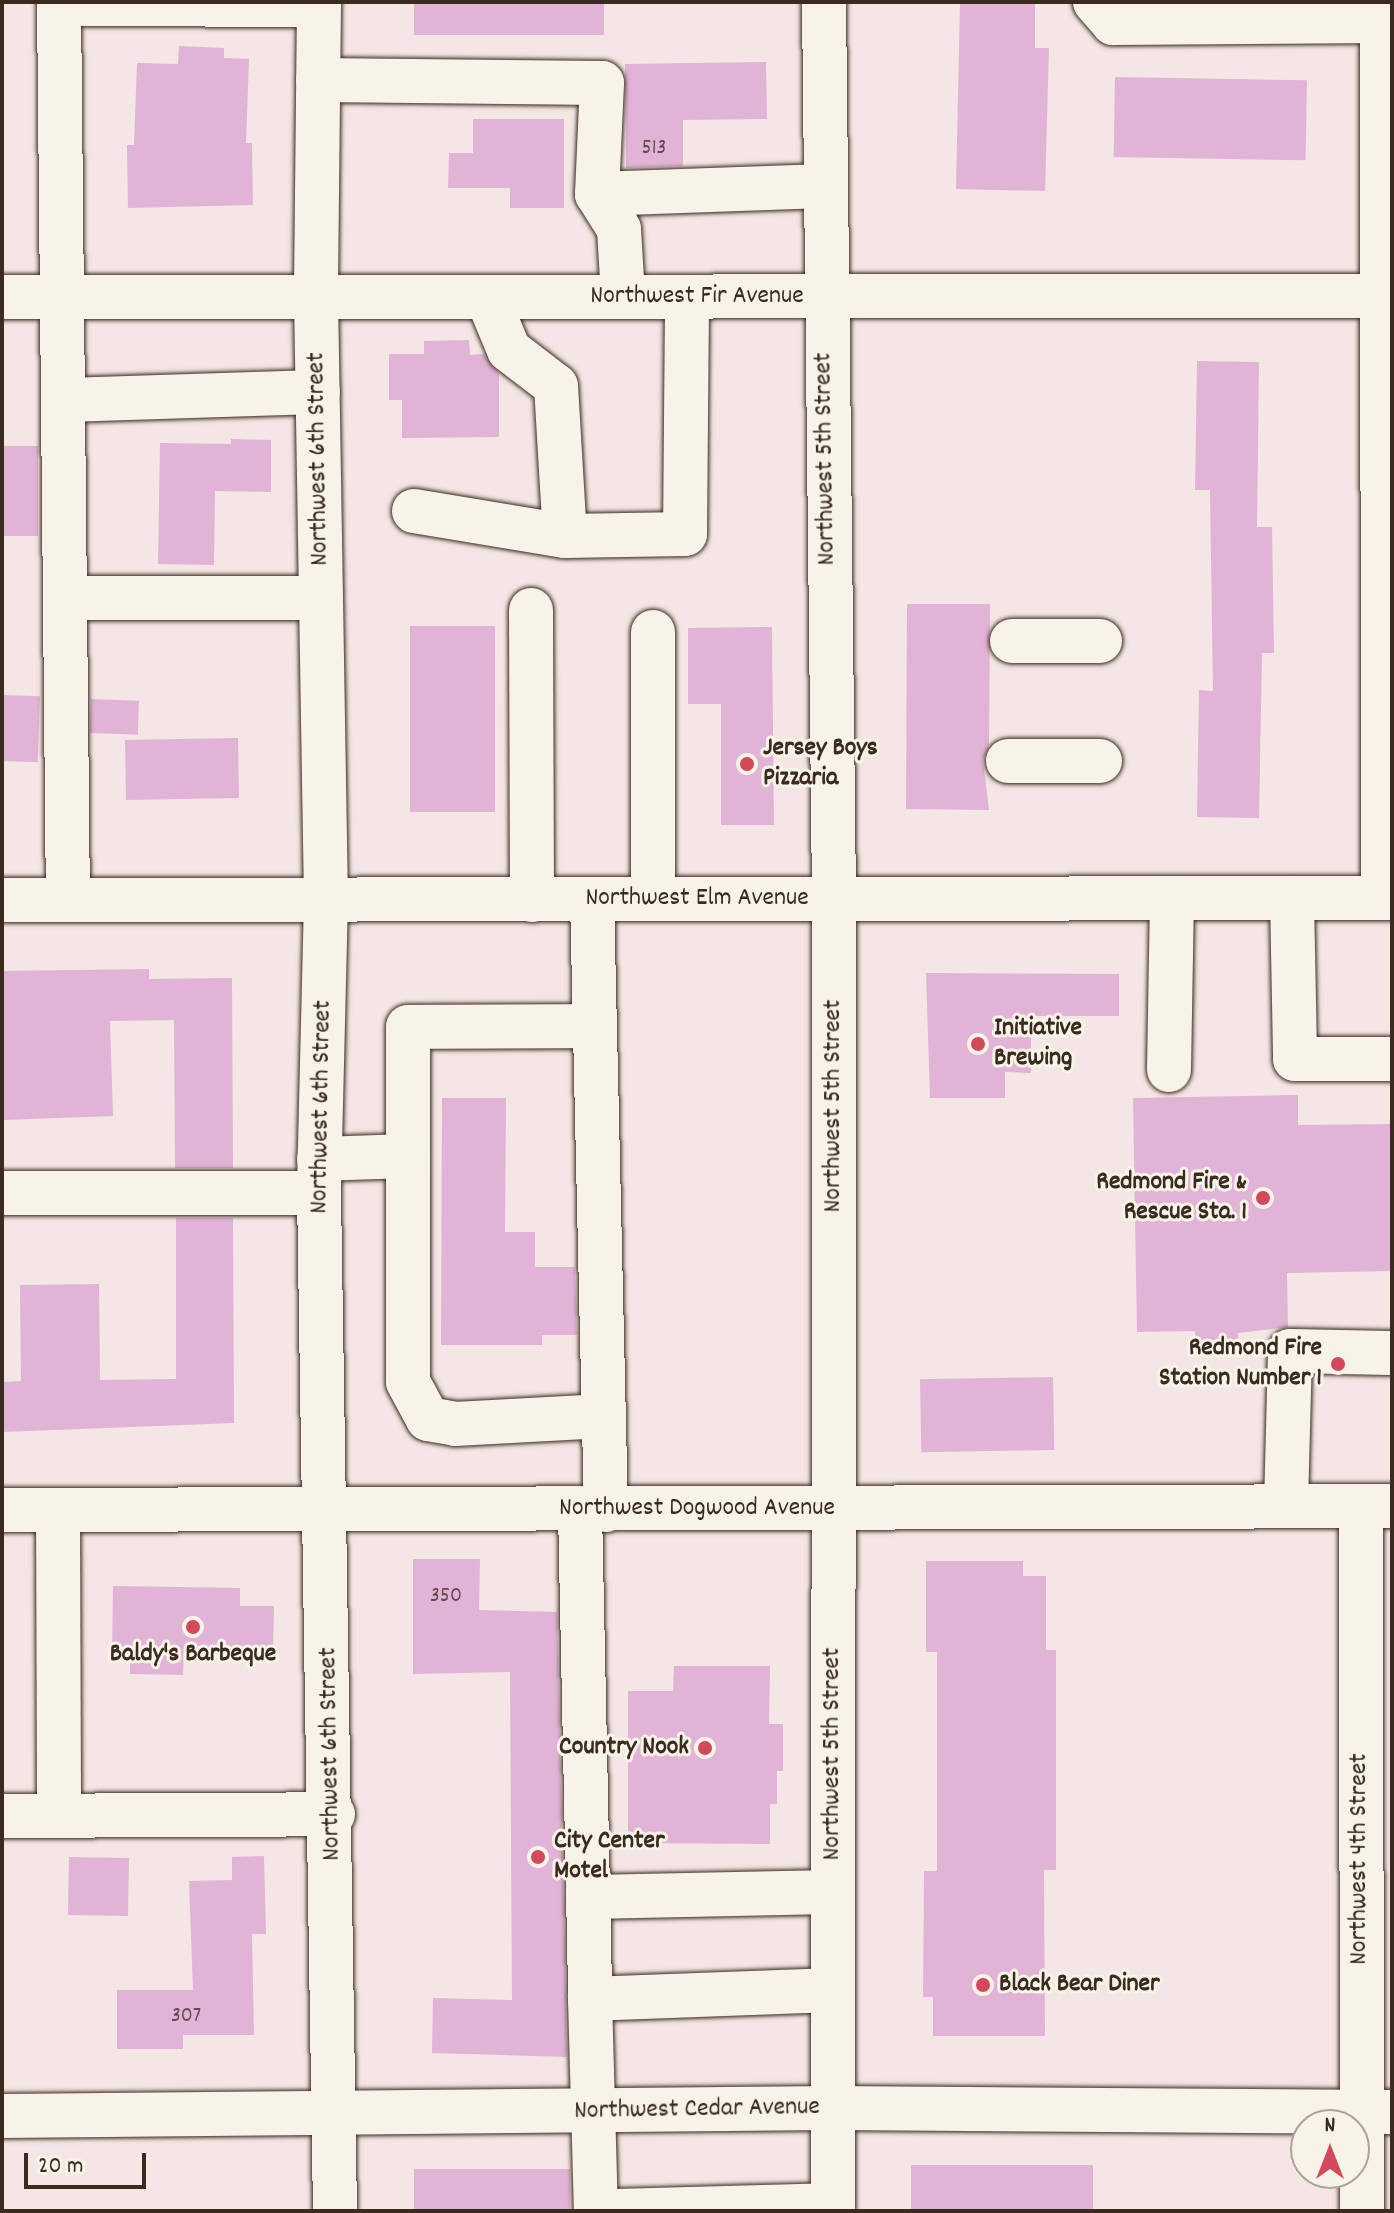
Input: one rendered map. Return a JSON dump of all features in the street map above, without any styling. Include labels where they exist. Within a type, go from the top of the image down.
[{"type":"street","name":"Northwest 5th Street","points":[[824,2],[823,297],[834,899],[833,2208]]},
{"type":"street","points":[[1095,2],[1113,23],[1383,11],[1388,296],[1387,898]]},
{"type":"street","points":[[68,900],[59,3],[319,4]]},
{"type":"street","name":"Northwest 6th Street","points":[[319,4],[316,297],[326,900],[319,1176],[333,1814],[335,2211]]},
{"type":"street","points":[[318,80],[602,83],[597,194],[619,229],[623,297]]},
{"type":"street","points":[[597,194],[824,186]]},
{"type":"street","name":"Northwest Fir Avenue","points":[[2,297],[1388,296]]},
{"type":"street","points":[[487,297],[509,350],[556,386],[565,536]]},
{"type":"street","points":[[414,511],[565,536],[685,534],[687,297]]},
{"type":"street","points":[[64,400],[318,392]]},
{"type":"street","points":[[65,598],[321,598]]},
{"type":"street","points":[[531,610],[532,900]]},
{"type":"street","points":[[653,632],[653,899]]},
{"type":"street","points":[[1012,641],[1100,641]]},
{"type":"street","points":[[1008,761],[1100,761]]},
{"type":"street","points":[[1169,1070],[1172,898]]},
{"type":"street","points":[[1292,898],[1295,1059],[1392,1059]]},
{"type":"street","name":"Northwest Elm Avenue","points":[[2,900],[1387,898]]},
{"type":"street","points":[[592,899],[592,1026],[604,1416],[593,1510],[588,1897],[590,2112],[596,2211]]},
{"type":"street","points":[[592,1026],[408,1027],[408,1382],[428,1419],[455,1424],[604,1416]]},
{"type":"street","points":[[2,1193],[319,1176],[408,1156]]},
{"type":"street","points":[[1286,1505],[1290,1351],[1392,1353]]},
{"type":"street","name":"Northwest Dogwood Avenue","points":[[2,1510],[1376,1506]]},
{"type":"street","name":"Northwest 4th Street","points":[[1362,2211],[1377,2112],[1376,1506]]},
{"type":"street","points":[[58,1510],[59,1816]]},
{"type":"street","points":[[2,1816],[333,1814]]},
{"type":"street","points":[[588,1897],[833,1892]]},
{"type":"street","points":[[590,1999],[832,1990]]},
{"type":"street","name":"Northwest Cedar Avenue","points":[[2,2116],[335,2117],[832,2108],[1377,2112]]},
{"type":"street","points":[[619,2211],[833,2208]]},
{"type":"building","points":[[414,2],[604,2],[604,35],[414,35]]},
{"type":"building","points":[[960,2],[1035,2],[1035,48],[1049,48],[1045,191],[956,189]]},
{"type":"building","points":[[179,46],[224,48],[224,58],[249,59],[246,143],[252,143],[253,205],[128,208],[127,145],[134,145],[137,63],[178,64]]},
{"type":"building","points":[[766,62],[767,119],[683,120],[683,166],[626,168],[625,64]]},
{"type":"building","points":[[1115,77],[1307,80],[1306,160],[1114,157]]},
{"type":"building","points":[[473,119],[564,119],[564,208],[510,208],[510,188],[448,188],[449,153],[473,153]]},
{"type":"building","points":[[469,340],[470,355],[484,354],[499,374],[499,437],[402,438],[402,400],[389,400],[389,354],[424,354],[424,341]]},
{"type":"building","points":[[1197,361],[1259,362],[1257,527],[1272,527],[1274,653],[1262,653],[1259,818],[1197,817],[1199,690],[1213,691],[1210,490],[1195,490]]},
{"type":"building","points":[[231,439],[271,440],[271,492],[215,491],[214,565],[158,564],[160,443],[231,444]]},
{"type":"building","points":[[2,446],[38,446],[38,536],[2,536]]},
{"type":"building","points":[[907,604],[990,604],[989,745],[983,760],[989,810],[906,809]]},
{"type":"building","points":[[410,626],[495,626],[495,812],[410,812]]},
{"type":"building","name":"Jersey Boys Pizzaria","points":[[772,627],[774,825],[721,825],[721,704],[688,704],[688,628]]},
{"type":"building","points":[[2,695],[40,696],[38,762],[2,761]]},
{"type":"building","points":[[91,699],[139,701],[138,735],[90,733]]},
{"type":"building","points":[[238,738],[239,798],[126,800],[125,740]]},
{"type":"building","points":[[149,969],[149,979],[232,978],[233,1168],[175,1168],[174,1020],[110,1021],[113,1116],[4,1120],[2,971]]},
{"type":"building","name":"Initiative Brewing","points":[[926,973],[1119,974],[1119,1016],[1031,1016],[1031,1073],[1005,1072],[1005,1098],[930,1098]]},
{"type":"building","name":"Redmond Fire & Rescue Sta. 1","points":[[1298,1095],[1298,1125],[1392,1124],[1392,1271],[1287,1273],[1288,1327],[1238,1333],[1238,1354],[1196,1355],[1195,1331],[1137,1332],[1133,1098]]},
{"type":"building","points":[[442,1098],[506,1098],[505,1232],[535,1232],[535,1267],[575,1267],[577,1335],[542,1335],[542,1345],[441,1345]]},
{"type":"building","points":[[176,1218],[233,1218],[234,1423],[2,1432],[2,1382],[21,1381],[20,1285],[99,1284],[100,1380],[176,1379]]},
{"type":"building","points":[[1053,1377],[1054,1450],[921,1452],[920,1379]]},
{"type":"building","points":[[413,1559],[480,1559],[479,1610],[557,1612],[567,2057],[432,2053],[433,1998],[512,2000],[510,1672],[413,1674]]},
{"type":"building","points":[[926,1561],[1023,1561],[1023,1576],[1046,1576],[1046,1650],[1056,1650],[1056,1870],[1044,1870],[1045,2036],[933,2036],[933,1997],[923,1997],[924,1871],[937,1871],[937,1652],[926,1652]]},
{"type":"building","name":"Baldy's Barbeque","points":[[113,1586],[240,1588],[240,1606],[274,1606],[273,1650],[184,1649],[183,1675],[130,1674],[130,1655],[112,1654]]},
{"type":"building","name":"Country Nook","points":[[674,1666],[770,1666],[769,1724],[783,1724],[783,1771],[777,1771],[777,1804],[770,1804],[770,1844],[628,1843],[628,1691],[673,1691]]},
{"type":"building","points":[[264,1856],[266,1934],[252,1934],[254,2035],[183,2035],[183,2049],[117,2049],[117,1990],[193,1990],[189,1881],[232,1880],[232,1857]]},
{"type":"building","points":[[69,1857],[129,1858],[128,1916],[68,1915]]},
{"type":"building","points":[[911,2165],[1093,2165],[1093,2211],[911,2211]]},
{"type":"building","points":[[414,2169],[570,2169],[570,2211],[414,2211]]},
{"type":"place","name":"Jersey Boys Pizzaria","points":[[747,764]]},
{"type":"place","name":"Initiative Brewing","points":[[978,1044]]},
{"type":"place","name":"Redmond Fire & Rescue Sta. 1","points":[[1263,1198]]},
{"type":"place","name":"Redmond Fire Station Number 1","points":[[1338,1364]]},
{"type":"place","name":"Baldy's Barbeque","points":[[193,1627]]},
{"type":"place","name":"Country Nook","points":[[705,1748]]},
{"type":"place","name":"City Center Motel","points":[[538,1857]]},
{"type":"place","name":"Black Bear Diner","points":[[983,1985]]}]
